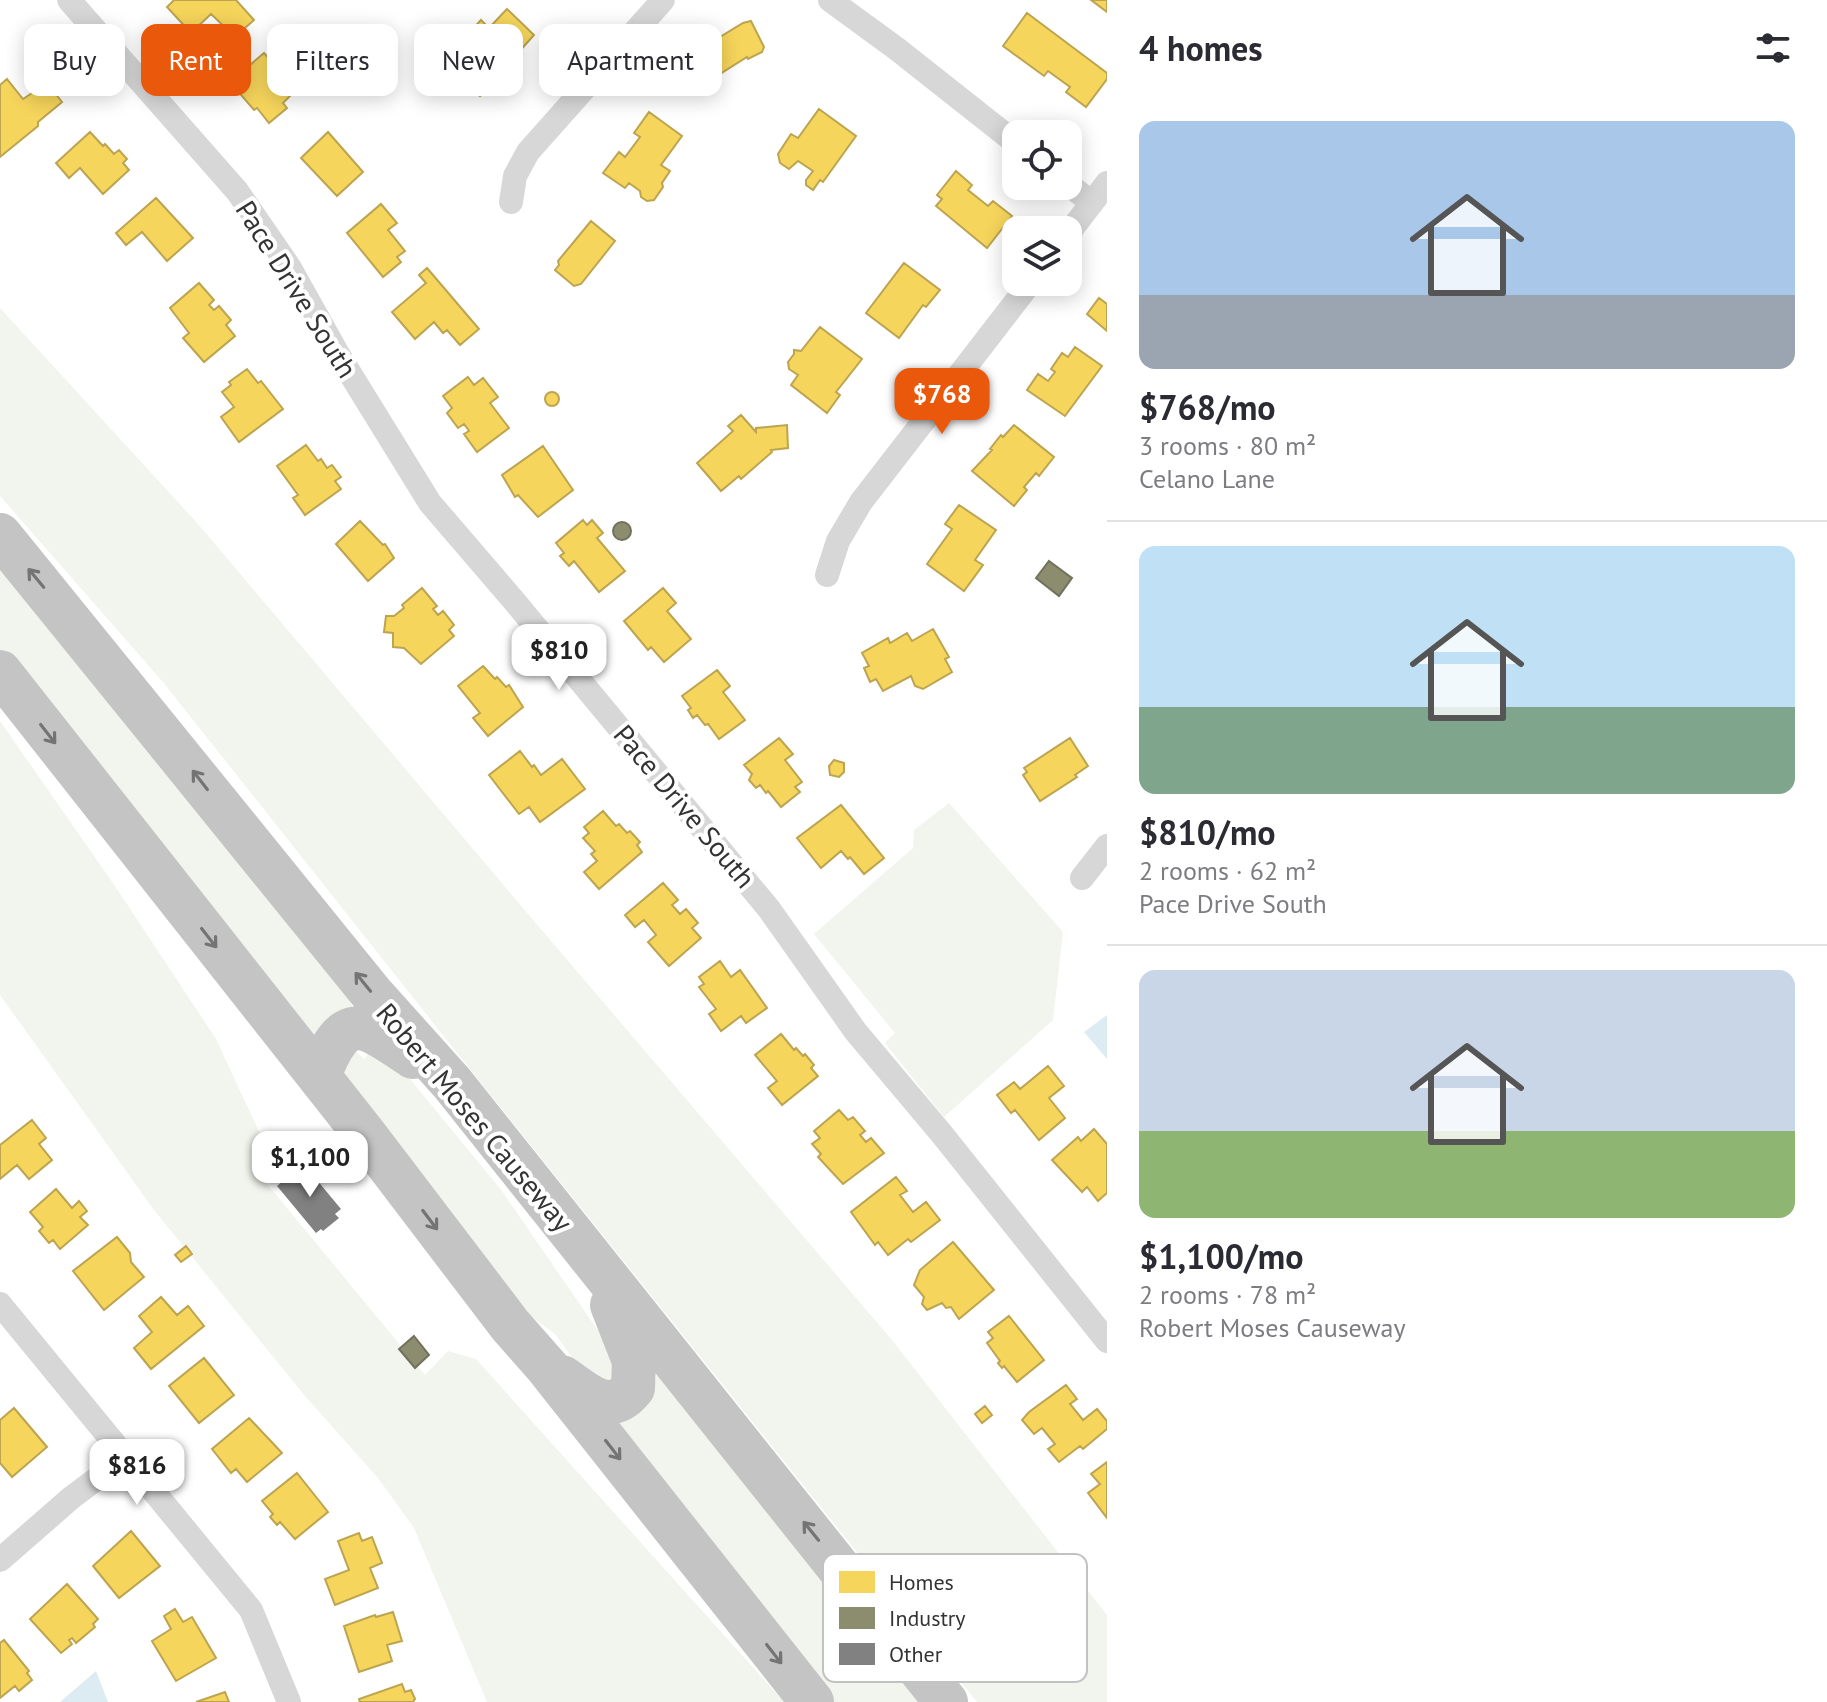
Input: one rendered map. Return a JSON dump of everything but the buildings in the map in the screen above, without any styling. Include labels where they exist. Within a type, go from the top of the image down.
[{"type":"highway","name":"Robert Moses Causeway","points":[[0,535],[373,995],[452,1083],[828,1554]]},
{"type":"highway","points":[[0,672],[319,1076],[510,1325],[547,1367],[812,1702]]},
{"type":"highway","points":[[319,1076],[327,1055],[339,1037],[347,1031],[366,1028],[377,1032],[452,1083]]},
{"type":"highway","points":[[547,1367],[605,1403],[622,1400],[633,1388],[634,1361],[597,1265]]},
{"type":"highway","name":"Robert Moses Causeway","points":[[930,1682],[946,1702]]},
{"type":"street","name":"Pace Drive South","points":[[69,0],[237,191],[290,268],[338,354],[430,503],[769,909],[856,1032],[1107,1341]]},
{"type":"street","points":[[511,202],[515,176],[528,152],[663,0]]},
{"type":"street","points":[[830,0],[1002,132]]},
{"type":"street","points":[[1082,216],[1107,183]]},
{"type":"street","points":[[1082,195],[1092,203]]},
{"type":"street","points":[[827,575],[838,541],[861,502],[1020,296]]},
{"type":"street","points":[[1082,878],[1107,846]]},
{"type":"street","points":[[0,1304],[251,1610],[289,1702]]},
{"type":"street","points":[[0,1560],[71,1498],[127,1456]]},
{"type":"shaded area","points":[[0,308],[198,524],[892,1340],[1059,1554],[858,1554],[163,682],[0,496]]},
{"type":"shaded area","points":[[0,550],[348,993],[353,1009],[324,1038],[308,1035],[0,650]]},
{"type":"shaded area","points":[[0,721],[216,1039],[262,1138],[258,1173],[425,1375],[448,1351],[476,1359],[784,1702],[487,1702],[414,1528],[378,1478],[305,1396],[154,1210],[0,995]]},
{"type":"shaded area","points":[[949,803],[1063,932],[1053,1020],[944,1117],[885,1043],[895,1033],[814,934],[913,848],[914,830]]},
{"type":"shaded area","points":[[1107,1015],[1107,1059],[1084,1032]]},
{"type":"shaded area","points":[[375,1044],[382,1045],[502,1191],[623,1367],[628,1380],[597,1392],[555,1334],[518,1307],[343,1088],[342,1065],[355,1050],[364,1059]]},
{"type":"shaded area","points":[[658,1369],[823,1575],[823,1682],[909,1682],[925,1702],[828,1702],[609,1427],[642,1406],[651,1392]]},
{"type":"shaded area","points":[[1087,1589],[1107,1615],[1107,1702],[977,1702],[961,1682],[1087,1682]]},
{"type":"shaded area","points":[[96,1671],[108,1702],[60,1702]]}]
